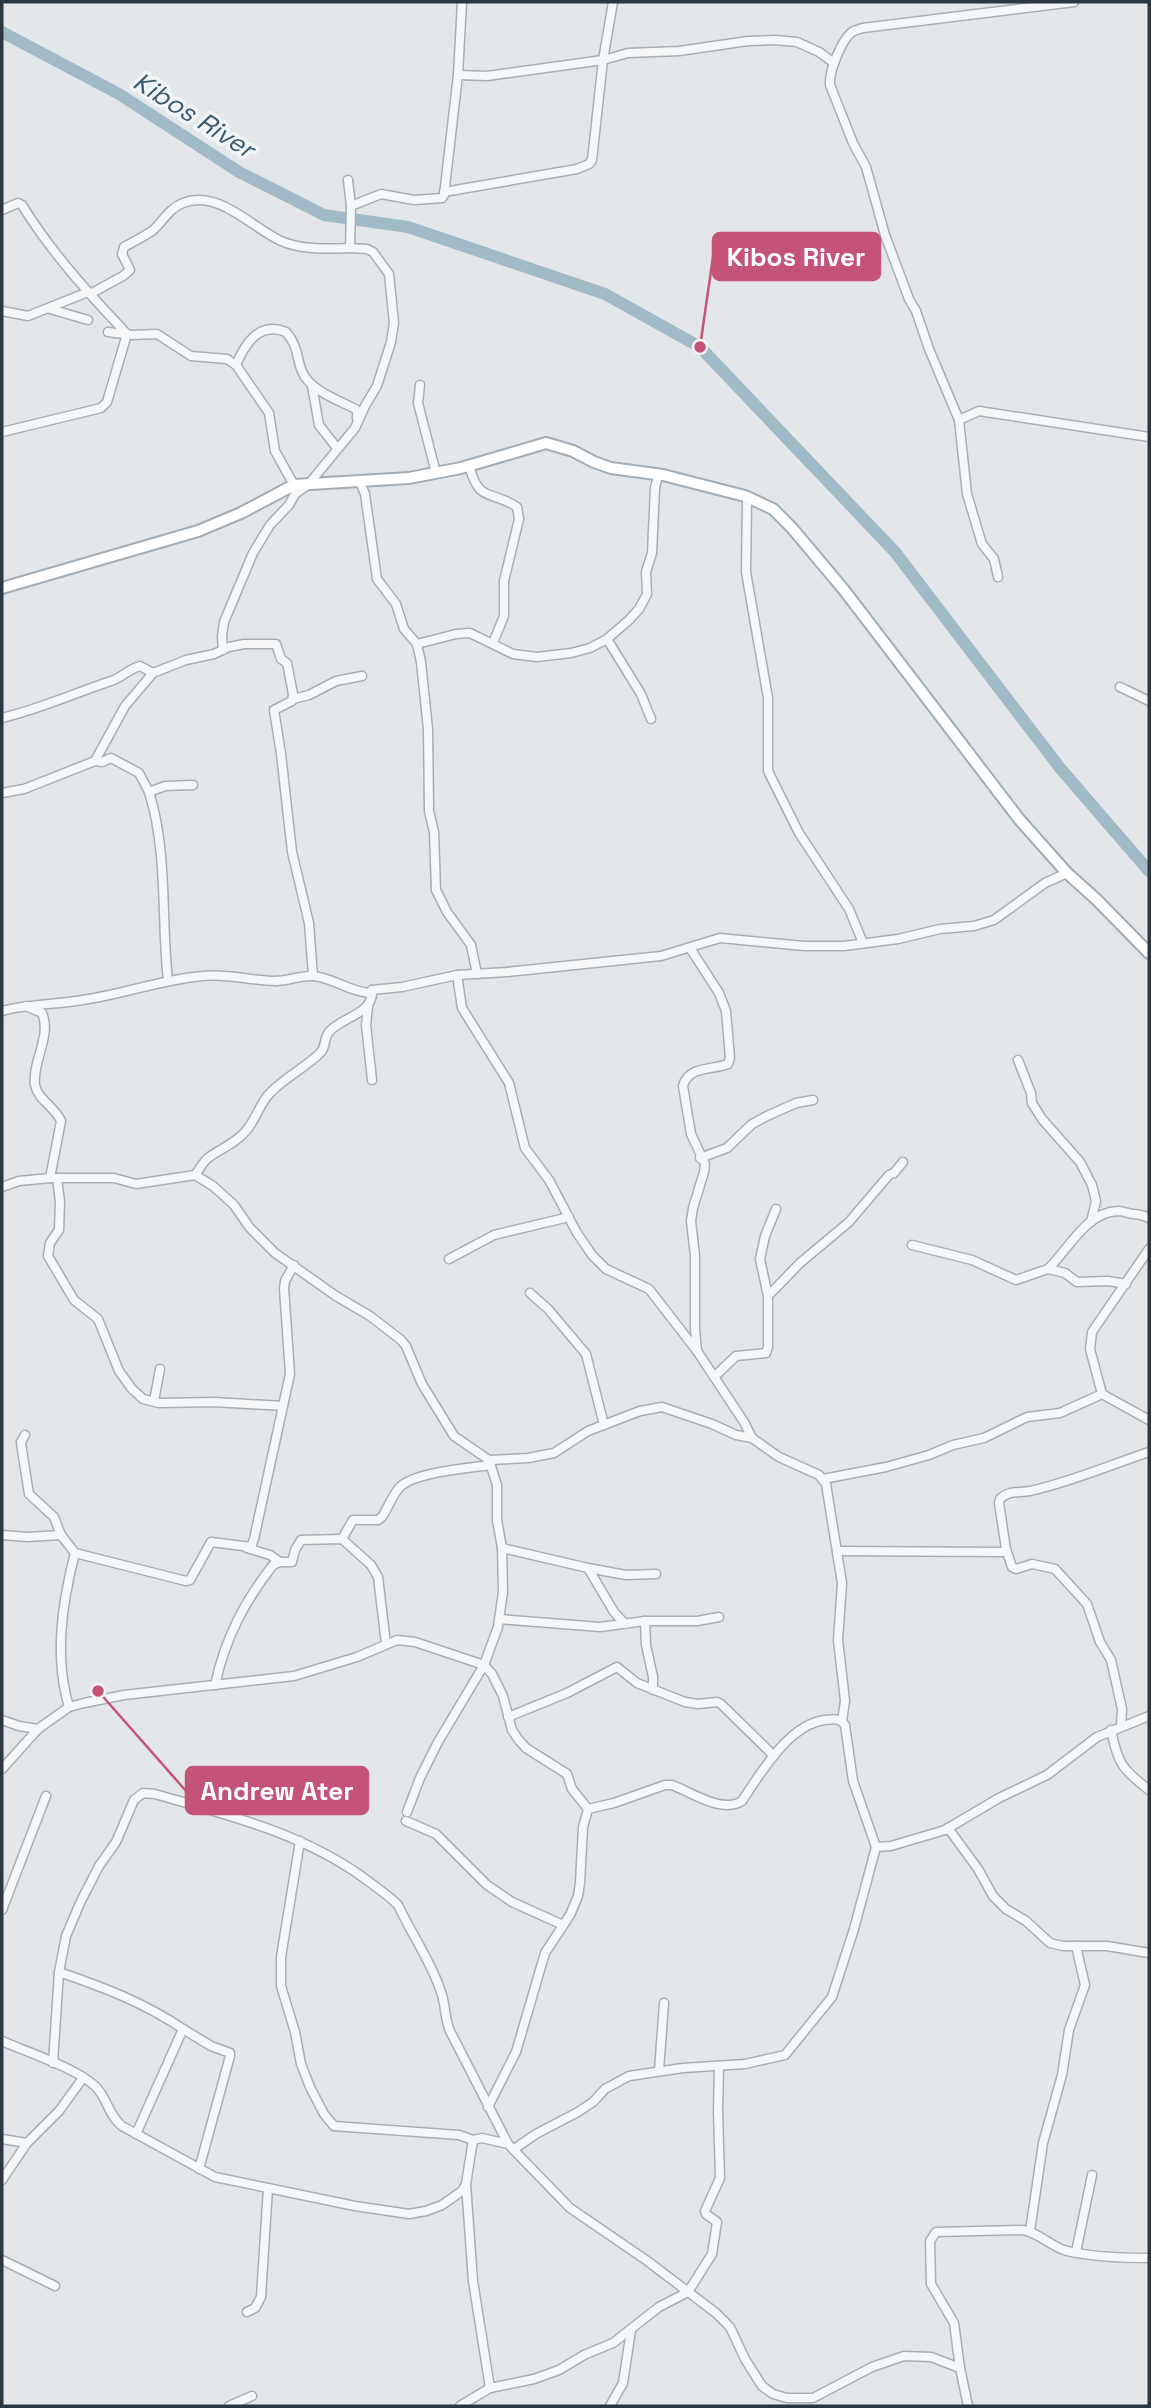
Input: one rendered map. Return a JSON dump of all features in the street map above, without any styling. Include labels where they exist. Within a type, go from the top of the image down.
[{"type":"main road","points":[[2,588],[198,531],[241,513],[295,485],[409,478],[469,466],[546,443],[573,451],[611,468],[658,475],[745,496],[773,509],[792,528],[844,590],[1019,818],[1067,873],[1149,953]]},
{"type":"street","points":[[351,209],[381,194],[426,200],[442,198],[458,75],[462,2]]},
{"type":"street","points":[[444,192],[577,169],[589,164],[592,160],[603,60],[613,2]]},
{"type":"street","points":[[998,577],[994,559],[979,536],[967,494],[959,420],[885,235],[866,167],[853,143],[830,79],[834,63],[845,42],[852,33],[863,28],[1074,2]]},
{"type":"street","points":[[458,75],[487,76],[603,60],[628,53],[679,51],[775,40],[797,42],[820,52],[834,63]]},
{"type":"street","points":[[348,180],[351,243]]},
{"type":"street","points":[[2,311],[28,317],[89,293],[128,272],[130,267],[122,254],[124,247],[151,231],[173,208],[187,201],[211,201],[282,241],[332,249],[351,243],[373,253],[389,274],[394,323],[377,386],[365,405],[358,424],[308,485],[295,494],[289,505],[270,525],[253,553],[224,622],[223,650]]},
{"type":"street","points":[[2,210],[18,203],[22,205],[54,251],[127,334]]},
{"type":"street","points":[[50,309],[88,320]]},
{"type":"street","points":[[236,365],[248,342],[265,330],[278,329],[285,332],[293,340],[304,376],[312,386],[357,410],[358,424]]},
{"type":"street","points":[[108,332],[157,334],[191,356],[227,359],[236,365],[270,413],[275,451],[295,485]]},
{"type":"street","points":[[2,432],[101,408],[107,402],[127,334]]},
{"type":"street","points":[[419,385],[418,403],[436,473]]},
{"type":"street","points":[[312,386],[319,425],[337,448]]},
{"type":"street","points":[[959,420],[979,411],[1149,437]]},
{"type":"street","points":[[469,466],[473,481],[480,491],[517,507],[519,519],[503,581],[504,616],[493,643]]},
{"type":"street","points":[[417,644],[463,633],[493,643],[513,654],[537,657],[571,653],[590,648],[607,639],[639,609],[647,594],[646,572],[652,553],[658,475]]},
{"type":"street","points":[[359,480],[365,494],[377,579],[396,604],[404,629],[417,644],[428,729],[429,811],[434,832],[436,890],[447,912],[471,944],[477,974]]},
{"type":"street","points":[[747,499],[746,572],[768,698],[768,771],[799,833],[849,909],[863,943]]},
{"type":"street","points":[[607,639],[641,694],[651,719]]},
{"type":"street","points":[[95,761],[125,706],[153,673],[186,660],[244,644],[276,644],[281,659],[287,663],[293,699]]},
{"type":"street","points":[[2,718],[115,681],[129,669],[140,666],[153,673]]},
{"type":"street","points":[[313,976],[309,923],[292,852],[274,710],[336,681],[362,676]]},
{"type":"street","points":[[1120,687],[1149,701]]},
{"type":"street","points":[[2,793],[24,789],[95,761],[102,762],[111,758],[139,773],[155,811],[168,981]]},
{"type":"street","points":[[149,792],[165,786],[193,785]]},
{"type":"street","points":[[2,1011],[23,1005],[75,1001],[168,981],[213,975],[279,981],[298,976],[313,976],[329,978],[357,992],[369,993],[372,990],[402,987],[457,975],[661,956],[720,938],[804,946],[844,946],[898,939],[940,929],[974,926],[994,920],[1045,883],[1067,873]]},
{"type":"street","points":[[690,948],[719,993],[726,1011],[730,1058],[728,1064],[694,1072],[685,1080],[683,1086],[691,1134],[705,1164],[691,1222],[695,1256],[697,1351]]},
{"type":"street","points":[[457,975],[462,1008],[509,1083],[525,1148],[549,1180],[592,1255],[606,1269],[649,1289],[697,1351],[752,1438]]},
{"type":"street","points":[[195,1175],[207,1159],[247,1131],[268,1095],[324,1048],[329,1032],[368,1006],[373,998],[372,990]]},
{"type":"street","points":[[23,1005],[42,1013],[44,1018],[35,1085],[37,1093],[61,1121],[54,1178],[60,1220],[59,1230],[48,1248],[51,1264],[74,1300],[98,1320],[119,1371],[132,1390],[143,1398],[154,1401],[283,1406]]},
{"type":"street","points":[[368,1006],[366,1025],[372,1080]]},
{"type":"street","points":[[1018,1060],[1031,1093],[1032,1103],[1042,1119],[1080,1162],[1092,1185],[1096,1201],[1091,1222]]},
{"type":"street","points":[[701,1158],[727,1148],[752,1124],[767,1116],[796,1103],[813,1100]]},
{"type":"street","points":[[768,1296],[800,1263],[849,1222],[889,1175],[903,1163]]},
{"type":"street","points":[[2,1187],[19,1181],[54,1178],[114,1178],[136,1184],[195,1175],[234,1205],[275,1253],[406,1346],[422,1384],[454,1436],[490,1462],[497,1485],[503,1592],[499,1619],[484,1665],[438,1742],[420,1778],[407,1817],[436,1834],[487,1885],[512,1902],[563,1925]]},
{"type":"street","points":[[714,1377],[736,1356],[766,1353],[769,1335],[768,1296],[760,1259],[765,1236],[776,1209]]},
{"type":"street","points":[[912,1245],[972,1260],[1016,1280],[1048,1269],[1091,1222],[1102,1216],[1120,1211],[1149,1218]]},
{"type":"street","points":[[449,1259],[501,1233],[569,1217]]},
{"type":"street","points":[[1149,1249],[1090,1338],[1090,1349],[1102,1394],[1149,1420]]},
{"type":"street","points":[[247,1548],[254,1539],[290,1374],[284,1288],[294,1265]]},
{"type":"street","points":[[1048,1269],[1065,1273],[1077,1282],[1126,1284]]},
{"type":"street","points":[[530,1293],[548,1309],[586,1354],[604,1424]]},
{"type":"street","points":[[154,1401],[160,1369]]},
{"type":"street","points":[[823,1479],[886,1467],[929,1455],[953,1445],[984,1438],[1027,1417],[1060,1413],[1102,1394]]},
{"type":"street","points":[[300,1840],[280,1974],[301,2064],[324,2114],[334,2126],[341,2128],[459,2135],[473,2140],[482,2138],[511,2147],[578,2112],[618,2081],[637,2074],[746,2064],[785,2054],[830,2001],[854,1929],[876,1847],[853,1781],[847,1733],[842,1721],[845,1701],[838,1640],[842,1583],[823,1479],[820,1475],[779,1457],[752,1438],[736,1435],[662,1407],[640,1411],[604,1424],[554,1453],[490,1462],[406,1483],[398,1489],[382,1517],[378,1520],[353,1520],[342,1539]]},
{"type":"street","points":[[25,1435],[21,1442],[29,1494],[54,1517],[61,1535],[75,1553],[189,1581],[211,1542],[247,1548],[270,1555],[280,1562]]},
{"type":"street","points":[[1121,1726],[1122,1709],[1111,1660],[1100,1642],[1087,1604],[1055,1569],[1032,1564],[1016,1569],[1012,1567],[1006,1549],[999,1503],[1008,1493],[1026,1492],[1064,1481],[1149,1452]]},
{"type":"street","points":[[2,1535],[61,1535]]},
{"type":"street","points":[[215,1685],[227,1642],[238,1617],[273,1565],[292,1562],[301,1540],[342,1539],[370,1565],[378,1577],[386,1644]]},
{"type":"street","points":[[502,1548],[626,1575],[656,1574]]},
{"type":"street","points":[[837,1551],[1002,1552]]},
{"type":"street","points":[[69,1707],[61,1676],[61,1636],[75,1553]]},
{"type":"street","points":[[588,1568],[614,1612],[625,1623]]},
{"type":"street","points":[[499,1619],[600,1627],[645,1621],[673,1622],[719,1617]]},
{"type":"street","points":[[645,1621],[653,1690]]},
{"type":"street","points":[[2,1769],[37,1729],[69,1707],[124,1695],[294,1676],[357,1657],[397,1640],[415,1642],[484,1665],[492,1674],[503,1696],[512,1730],[518,1740],[567,1774],[572,1789],[588,1809]]},
{"type":"street","points":[[508,1717],[567,1693],[615,1667],[636,1683],[653,1690],[691,1703],[720,1704],[775,1756]]},
{"type":"street","points":[[876,1847],[891,1846],[948,1828],[999,1798],[1047,1775],[1097,1737],[1149,1716]]},
{"type":"street","points":[[2,1720],[37,1729]]},
{"type":"street","points":[[588,1809],[614,1803],[664,1785],[725,1806],[736,1805],[796,1734],[812,1724],[842,1721]]},
{"type":"street","points":[[1111,1730],[1116,1757],[1132,1778],[1149,1790]]},
{"type":"street","points":[[53,2063],[59,1972],[64,1945],[81,1901],[99,1866],[116,1842],[138,1796],[143,1793],[155,1794],[274,1830],[300,1840],[348,1867],[398,1905],[441,1989],[450,2031],[511,2147],[570,2208],[688,2292],[730,2327],[762,2386],[773,2394],[787,2398],[813,2398],[872,2367],[904,2356],[931,2357],[960,2368]]},
{"type":"street","points":[[2,1910],[46,1796]]},
{"type":"street","points":[[488,2107],[516,2052],[545,1953],[570,1915],[578,1896],[583,1827],[588,1809]]},
{"type":"street","points":[[948,1828],[999,1903],[1026,1921],[1050,1942],[1063,1946],[1107,1946],[1149,1953]]},
{"type":"street","points":[[1030,2231],[1045,2131],[1062,2075],[1069,2030],[1085,1985],[1076,1946]]},
{"type":"street","points":[[59,1972],[112,1990],[140,2003],[211,2046],[230,2053],[199,2169]]},
{"type":"street","points":[[659,2071],[664,2003]]},
{"type":"street","points":[[136,2134],[183,2029]]},
{"type":"street","points":[[2,2041],[83,2078],[100,2091],[116,2121],[199,2169],[222,2179],[409,2214],[442,2205],[455,2197],[466,2184]]},
{"type":"street","points":[[460,2406],[490,2388],[534,2379],[559,2370],[584,2355],[613,2343],[659,2306],[688,2292],[710,2261],[715,2242],[717,2222],[705,2211],[720,2178],[719,2066]]},
{"type":"street","points":[[2,2179],[27,2143],[59,2111],[83,2078]]},
{"type":"street","points":[[2,2139],[27,2143]]},
{"type":"street","points":[[473,2140],[466,2184],[473,2281],[490,2388]]},
{"type":"street","points":[[1076,2252],[1091,2175]]},
{"type":"street","points":[[247,2312],[255,2308],[261,2297],[268,2188]]},
{"type":"street","points":[[968,2406],[954,2323],[931,2284],[929,2260],[933,2235],[941,2231],[1030,2231],[1065,2251],[1149,2258]]},
{"type":"street","points":[[2,2260],[55,2286]]},
{"type":"street","points":[[610,2406],[623,2383],[631,2330]]},
{"type":"street","points":[[229,2406],[252,2396]]},
{"type":"waterway","name":"Kibos River","points":[[2,32],[119,94],[239,172],[324,215],[408,227],[605,294],[700,347],[895,552],[1060,768],[1149,871]]},
{"type":"place","name":"Kibos River","points":[[700,347]]},
{"type":"place","name":"Andrew Ater","points":[[98,1691]]}]
